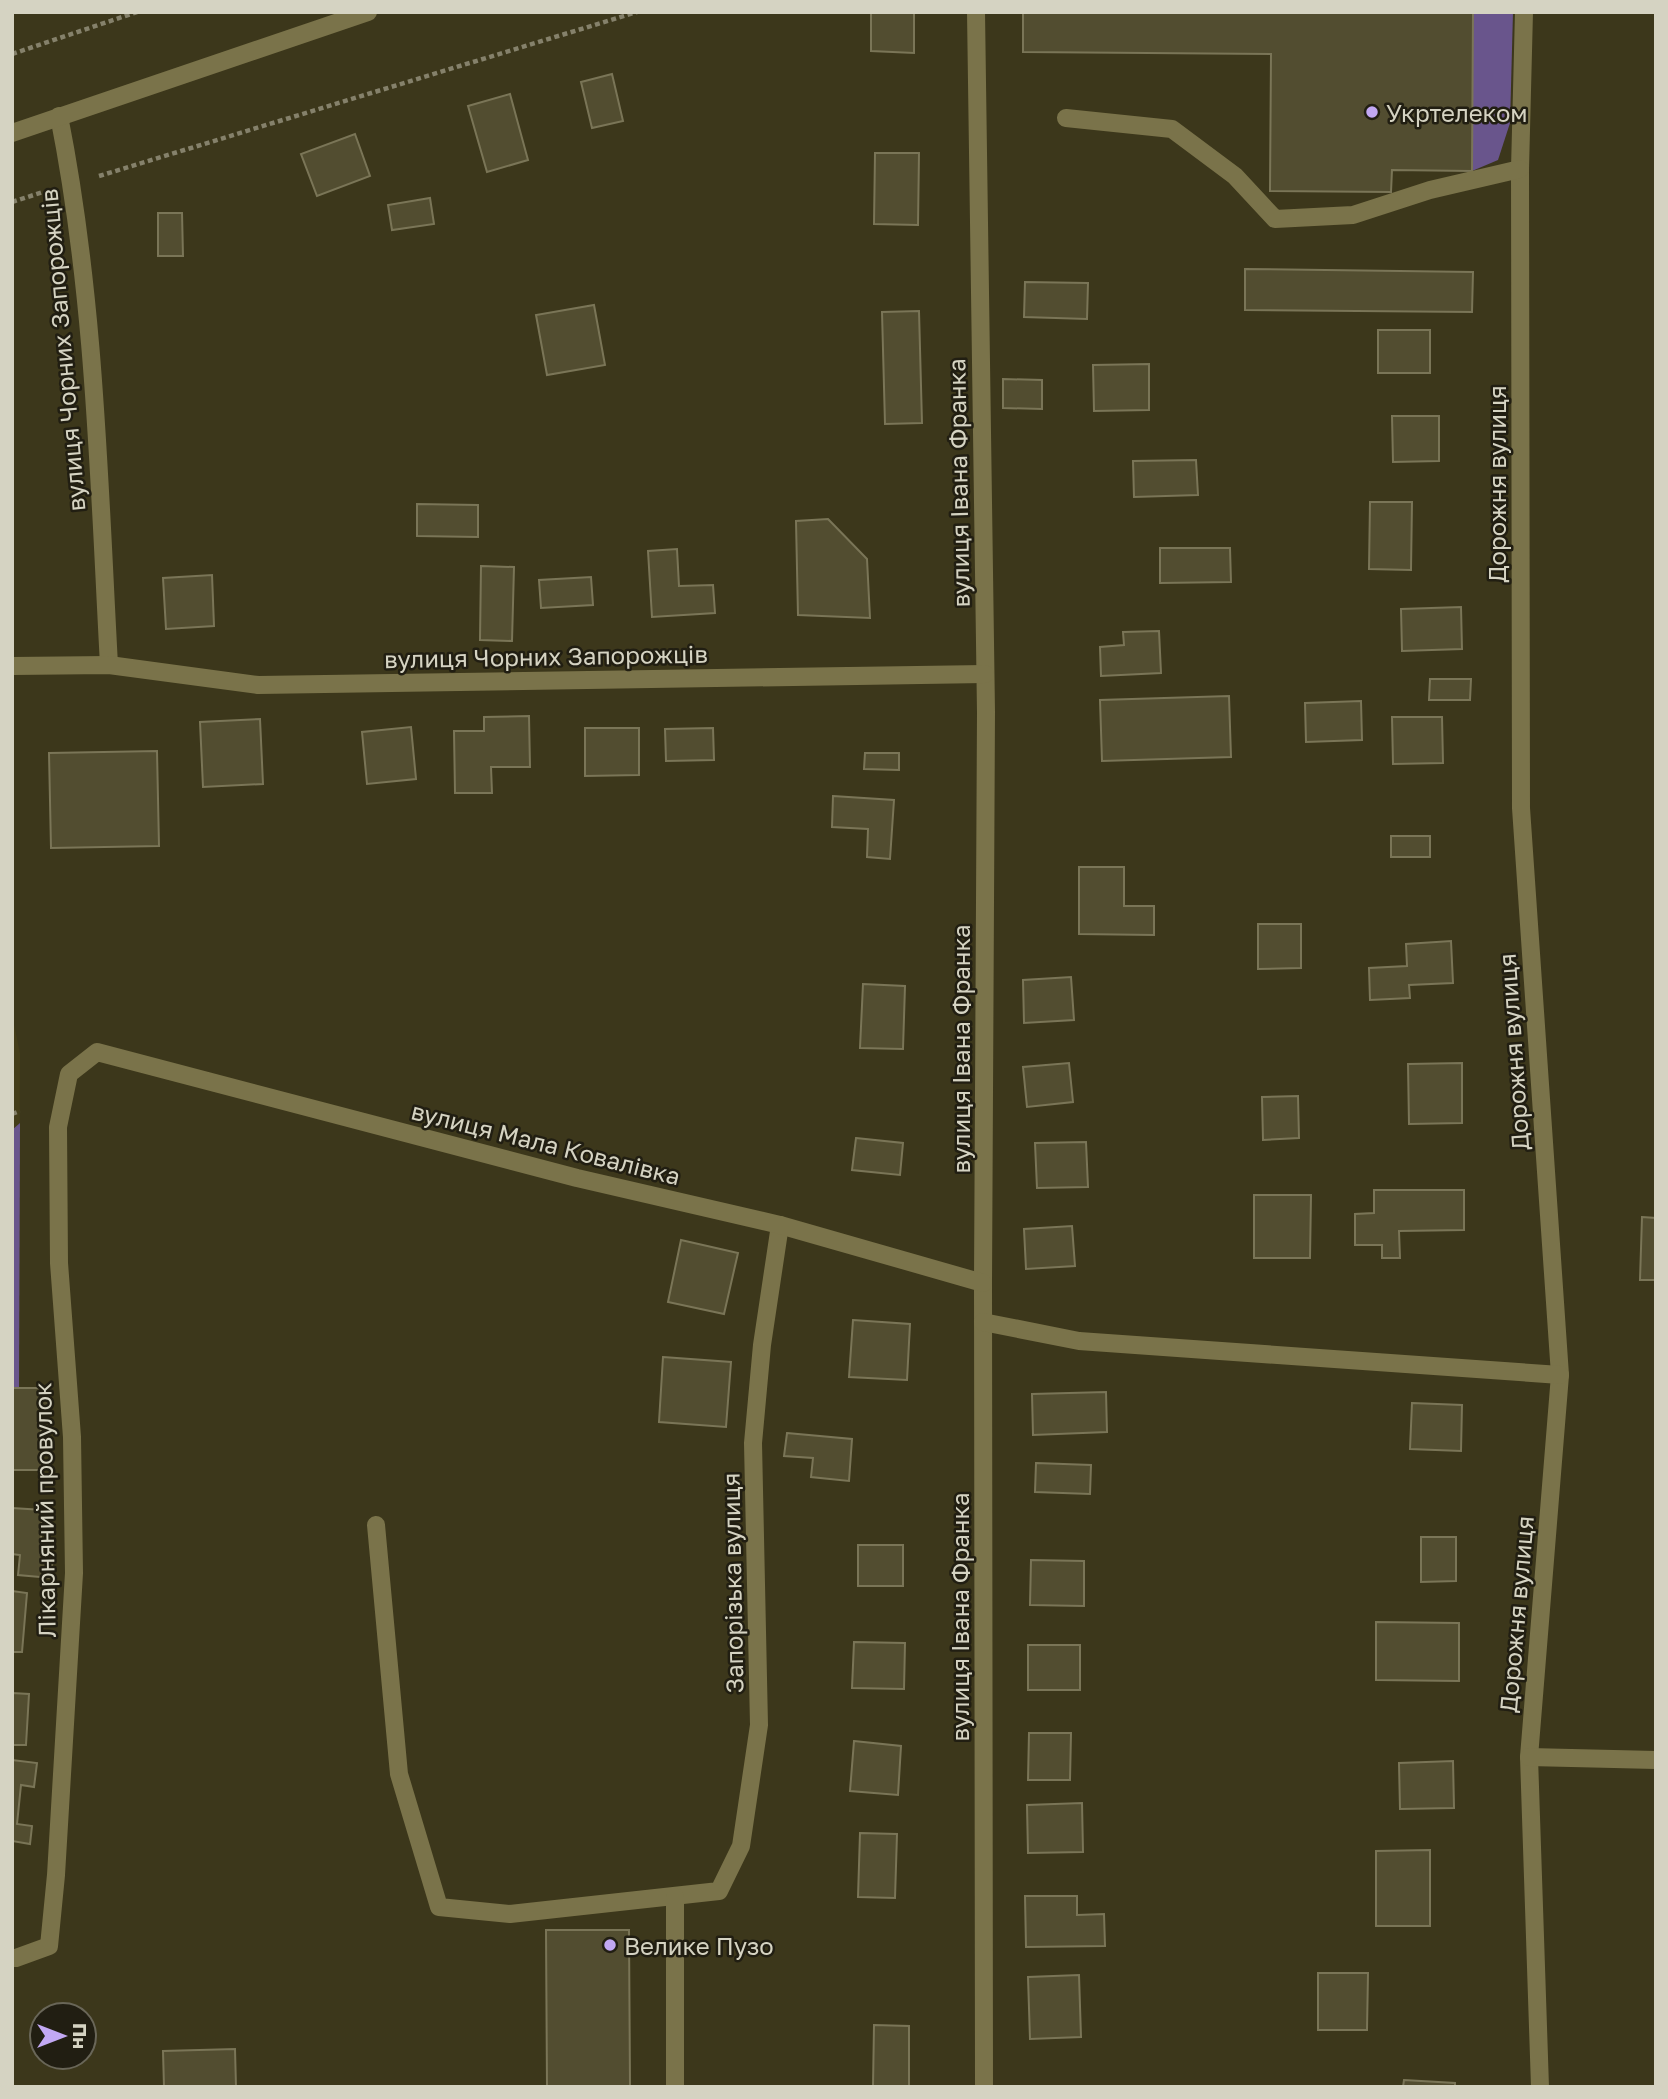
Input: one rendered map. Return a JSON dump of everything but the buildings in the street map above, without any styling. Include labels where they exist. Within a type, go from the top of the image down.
[{"type":"street","points":[[12,133],[321,20],[368,12]]},
{"type":"street","name":"вулиця Івана Франка","points":[[976,12],[985,674],[984,2087]]},
{"type":"street","name":"Дорожня вулиця","points":[[1524,12],[1520,169],[1521,808],[1560,1375],[1530,1757],[1539,2087]]},
{"type":"street","name":"вулиця Чорних Запорожців","points":[[59,116],[72,183],[93,374],[109,665]]},
{"type":"street","points":[[1066,118],[1172,129],[1235,176],[1275,219],[1353,215],[1430,190],[1520,169]]},
{"type":"street","name":"вулиця Чорних Запорожців","points":[[12,666],[109,665],[258,685],[985,674]]},
{"type":"street","name":"вулиця Мала Ковалівка","points":[[97,1052],[578,1178],[780,1225],[983,1283]]},
{"type":"street","name":"Лікарняний провулок","points":[[13,1956],[49,1946],[56,1875],[74,1573],[72,1437],[59,1263],[58,1127],[69,1074],[97,1052]]},
{"type":"street","name":"Запорізька вулиця","points":[[675,1897],[719,1891],[741,1846],[759,1725],[753,1443],[762,1345],[780,1225]]},
{"type":"street","points":[[983,1322],[1079,1341],[1560,1375]]},
{"type":"street","points":[[376,1525],[399,1774],[439,1907],[510,1914],[675,1897],[675,2087]]},
{"type":"street","points":[[1530,1757],[1656,1760]]},
{"type":"path","points":[[12,54],[137,12]]},
{"type":"path","points":[[12,202],[637,12]]},
{"type":"path","points":[[12,1114],[20,1111]]},
{"type":"shaded area","points":[[1473,12],[1513,12],[1510,123],[1498,160],[1472,171]]},
{"type":"shaded area","points":[[12,1015],[20,1053],[19,1388],[12,1388]]},
{"type":"shaded area","points":[[20,1123],[19,1388],[12,1388],[12,1130]]},
{"type":"place","name":"Укртелеком","points":[[1372,112]]},
{"type":"place","name":"Велике Пузо","points":[[610,1945]]}]
